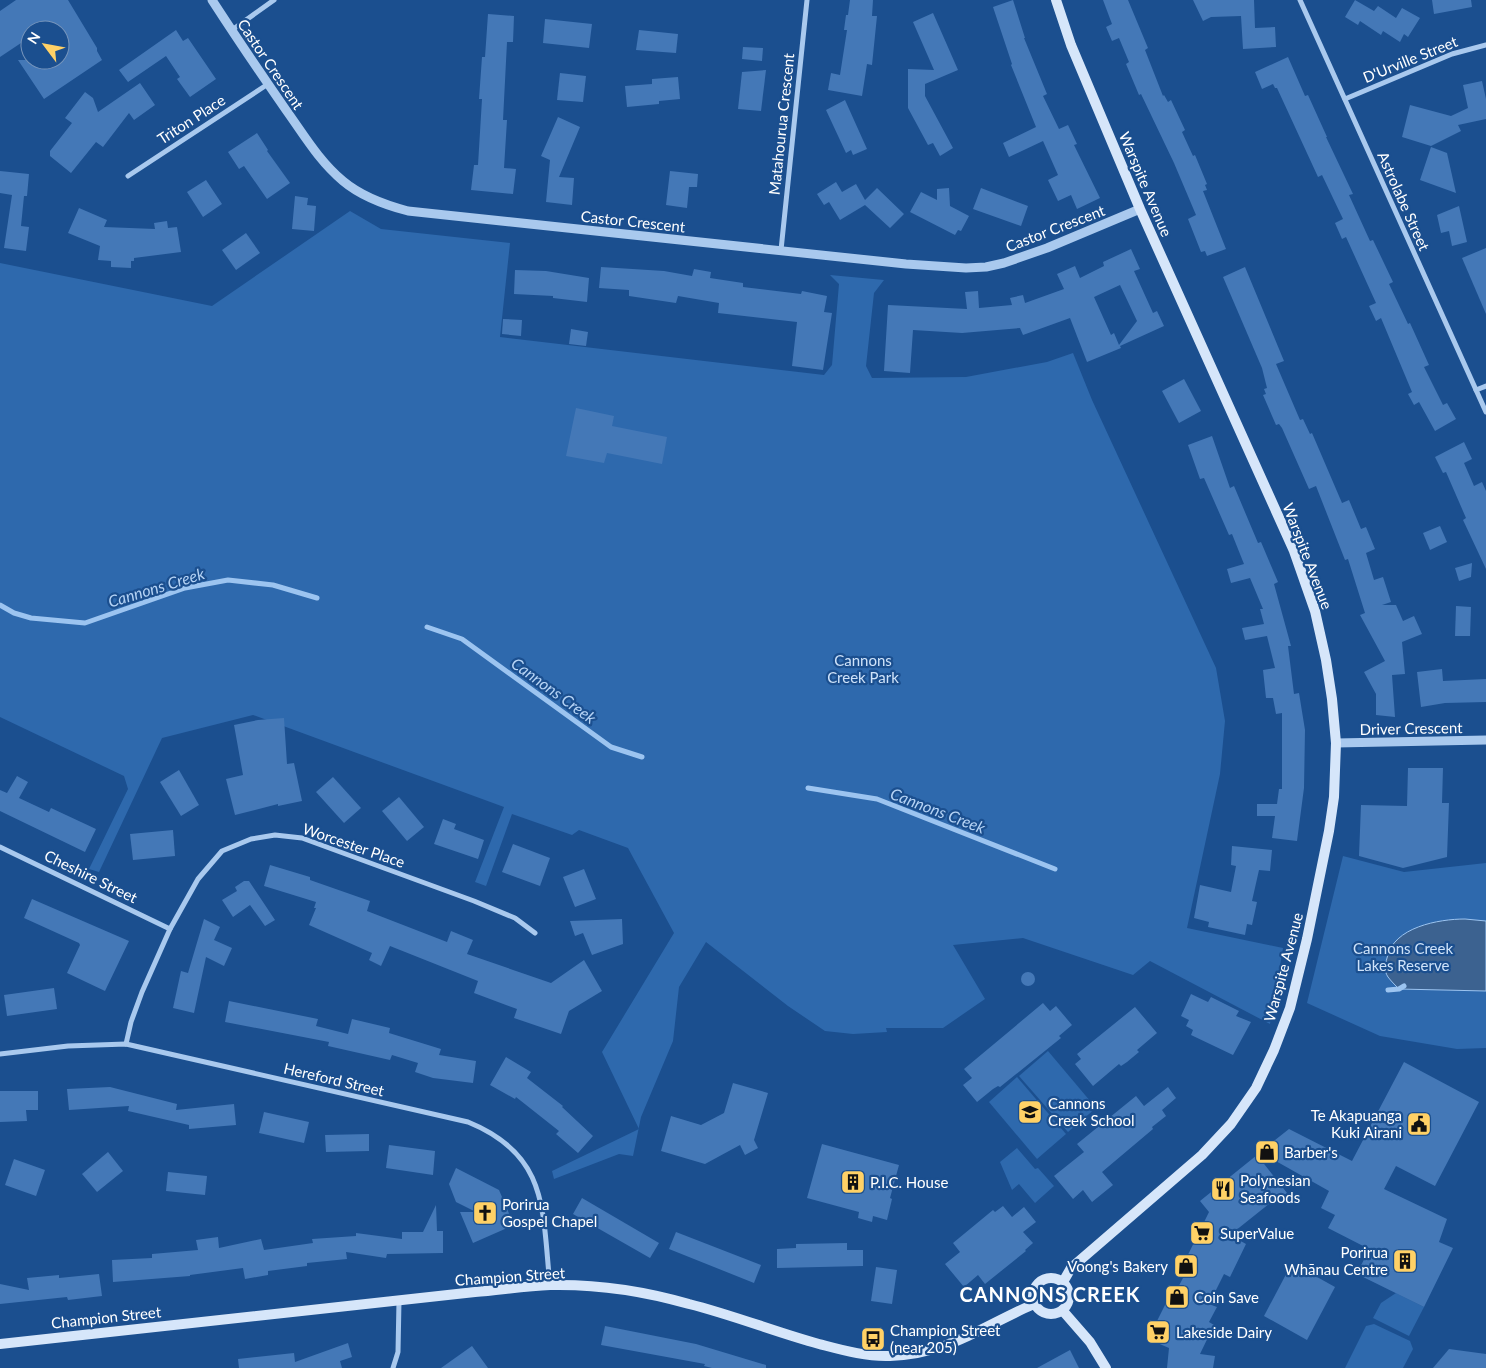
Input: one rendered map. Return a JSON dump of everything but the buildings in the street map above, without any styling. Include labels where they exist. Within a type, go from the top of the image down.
[{"type":"main road","name":"Warspite Avenue","points":[[1056,0],[1071,45],[1140,209],[1294,551],[1315,611],[1326,660],[1336,743],[1334,797],[1308,940],[1290,1008],[1274,1050],[1256,1088],[1231,1124],[1202,1155],[1071,1268],[1063,1282]]},
{"type":"main road","points":[[1051,1278],[1063,1282],[1069,1293],[1067,1304],[1063,1311],[1054,1314],[1048,1314],[1038,1309],[1034,1304],[1033,1293],[1039,1282],[1051,1278]]},
{"type":"main road","name":"Champion Street","points":[[0,1344],[550,1285],[643,1293],[688,1303],[849,1352],[890,1356],[916,1353],[956,1343],[982,1331],[1004,1317],[1034,1304]]},
{"type":"main road","points":[[1063,1311],[1090,1342],[1106,1368]]},
{"type":"street","name":"Castor Crescent","points":[[212,0],[307,142],[325,164],[344,182],[366,197],[390,206],[429,214],[938,266],[986,267],[1022,258],[1140,209]]},
{"type":"street","points":[[232,30],[274,0]]},
{"type":"street","name":"Matahourua Crescent","points":[[781,250],[806,0]]},
{"type":"street","name":"Astrolabe Street","points":[[1300,0],[1486,412]]},
{"type":"street","name":"D'Urville Street","points":[[1345,99],[1452,54],[1486,45]]},
{"type":"street","name":"Triton Place","points":[[128,176],[268,84]]},
{"type":"street","points":[[1476,390],[1486,386]]},
{"type":"street","name":"Driver Crescent","points":[[1336,743],[1486,740]]},
{"type":"street","name":"Worcester Place","points":[[126,1044],[131,1022],[142,992],[170,929],[198,879],[222,851],[252,839],[275,835],[302,838],[474,900],[515,918],[535,933]]},
{"type":"street","name":"Cheshire Street","points":[[0,846],[170,929]]},
{"type":"street","name":"Hereford Street","points":[[0,1054],[68,1046],[126,1044],[468,1122],[485,1129],[505,1142],[517,1153],[534,1178],[541,1202],[550,1285]]},
{"type":"street","points":[[393,1368],[398,1352],[399,1301]]},
{"type":"green space","name":"Cannons Creek Park","points":[[350,211],[381,229],[510,243],[500,337],[824,375],[832,365],[839,284],[830,275],[884,280],[874,293],[866,366],[872,378],[966,377],[1047,362],[1073,353],[1092,400],[1216,668],[1225,721],[1220,774],[1187,928],[1283,948],[1270,1024],[1150,961],[1133,975],[1023,938],[953,945],[985,999],[943,1028],[886,1028],[887,1032],[853,1034],[825,1031],[788,1006],[706,942],[679,987],[673,1041],[641,1117],[639,1128],[602,1052],[674,933],[628,848],[579,830],[572,835],[512,814],[486,886],[475,882],[504,807],[253,715],[162,738],[99,872],[89,869],[128,789],[124,776],[0,717],[0,263],[212,306]]},
{"type":"green space","name":"Cannons Creek Lakes Reserve","points":[[1343,856],[1404,872],[1486,863],[1486,1048],[1457,1049],[1380,1036],[1307,1003]]},
{"type":"green space","points":[[1048,1051],[1096,1108],[1068,1132],[1019,1076]]},
{"type":"green space","points":[[1017,1077],[1066,1134],[1037,1159],[989,1102]]},
{"type":"green space","points":[[638,1129],[633,1156],[619,1154],[554,1179],[552,1171]]},
{"type":"green space","points":[[1017,1148],[1035,1169],[1038,1168],[1054,1186],[1035,1203],[1019,1184],[1012,1190],[1000,1162]]},
{"type":"green space","points":[[1396,1293],[1424,1307],[1409,1336],[1373,1318],[1381,1303]]},
{"type":"green space","points":[[1374,1324],[1410,1341],[1413,1349],[1403,1368],[1345,1368],[1366,1326]]},
{"type":"shaded area","points":[[1465,919],[1486,921],[1486,991],[1399,989],[1388,977],[1385,966],[1391,947],[1407,932],[1430,923]]},
{"type":"waterway","name":"Cannons Creek","points":[[0,605],[14,613],[31,618],[85,623],[185,588],[228,580],[273,585],[317,598]]},
{"type":"waterway","name":"Cannons Creek","points":[[427,627],[462,639],[611,747],[642,757]]},
{"type":"waterway","name":"Cannons Creek","points":[[808,788],[877,799],[1055,869]]},
{"type":"waterway","points":[[1388,990],[1399,989],[1404,986]]},
{"type":"place","name":"Cannons Creek School","points":[[1030,1112]]},
{"type":"place","name":"Te Akapuanga Kuki Airani","points":[[1419,1124]]},
{"type":"place","name":"Barber's","points":[[1267,1152]]},
{"type":"place","name":"P.I.C. House","points":[[853,1182]]},
{"type":"place","name":"Polynesian Seafoods","points":[[1223,1189]]},
{"type":"place","name":"Porirua Gospel Chapel","points":[[485,1213]]},
{"type":"place","name":"SuperValue","points":[[1202,1233]]},
{"type":"place","name":"Porirua Whānau Centre","points":[[1405,1261]]},
{"type":"place","name":"Voong's Bakery","points":[[1186,1266]]},
{"type":"place","name":"Coin Save","points":[[1177,1297]]},
{"type":"place","name":"Lakeside Dairy","points":[[1158,1332]]},
{"type":"place","name":"Champion Street (near 205)","points":[[873,1339]]},
{"type":"district","name":"CANNONS CREEK","points":[[1050,1294]]}]
